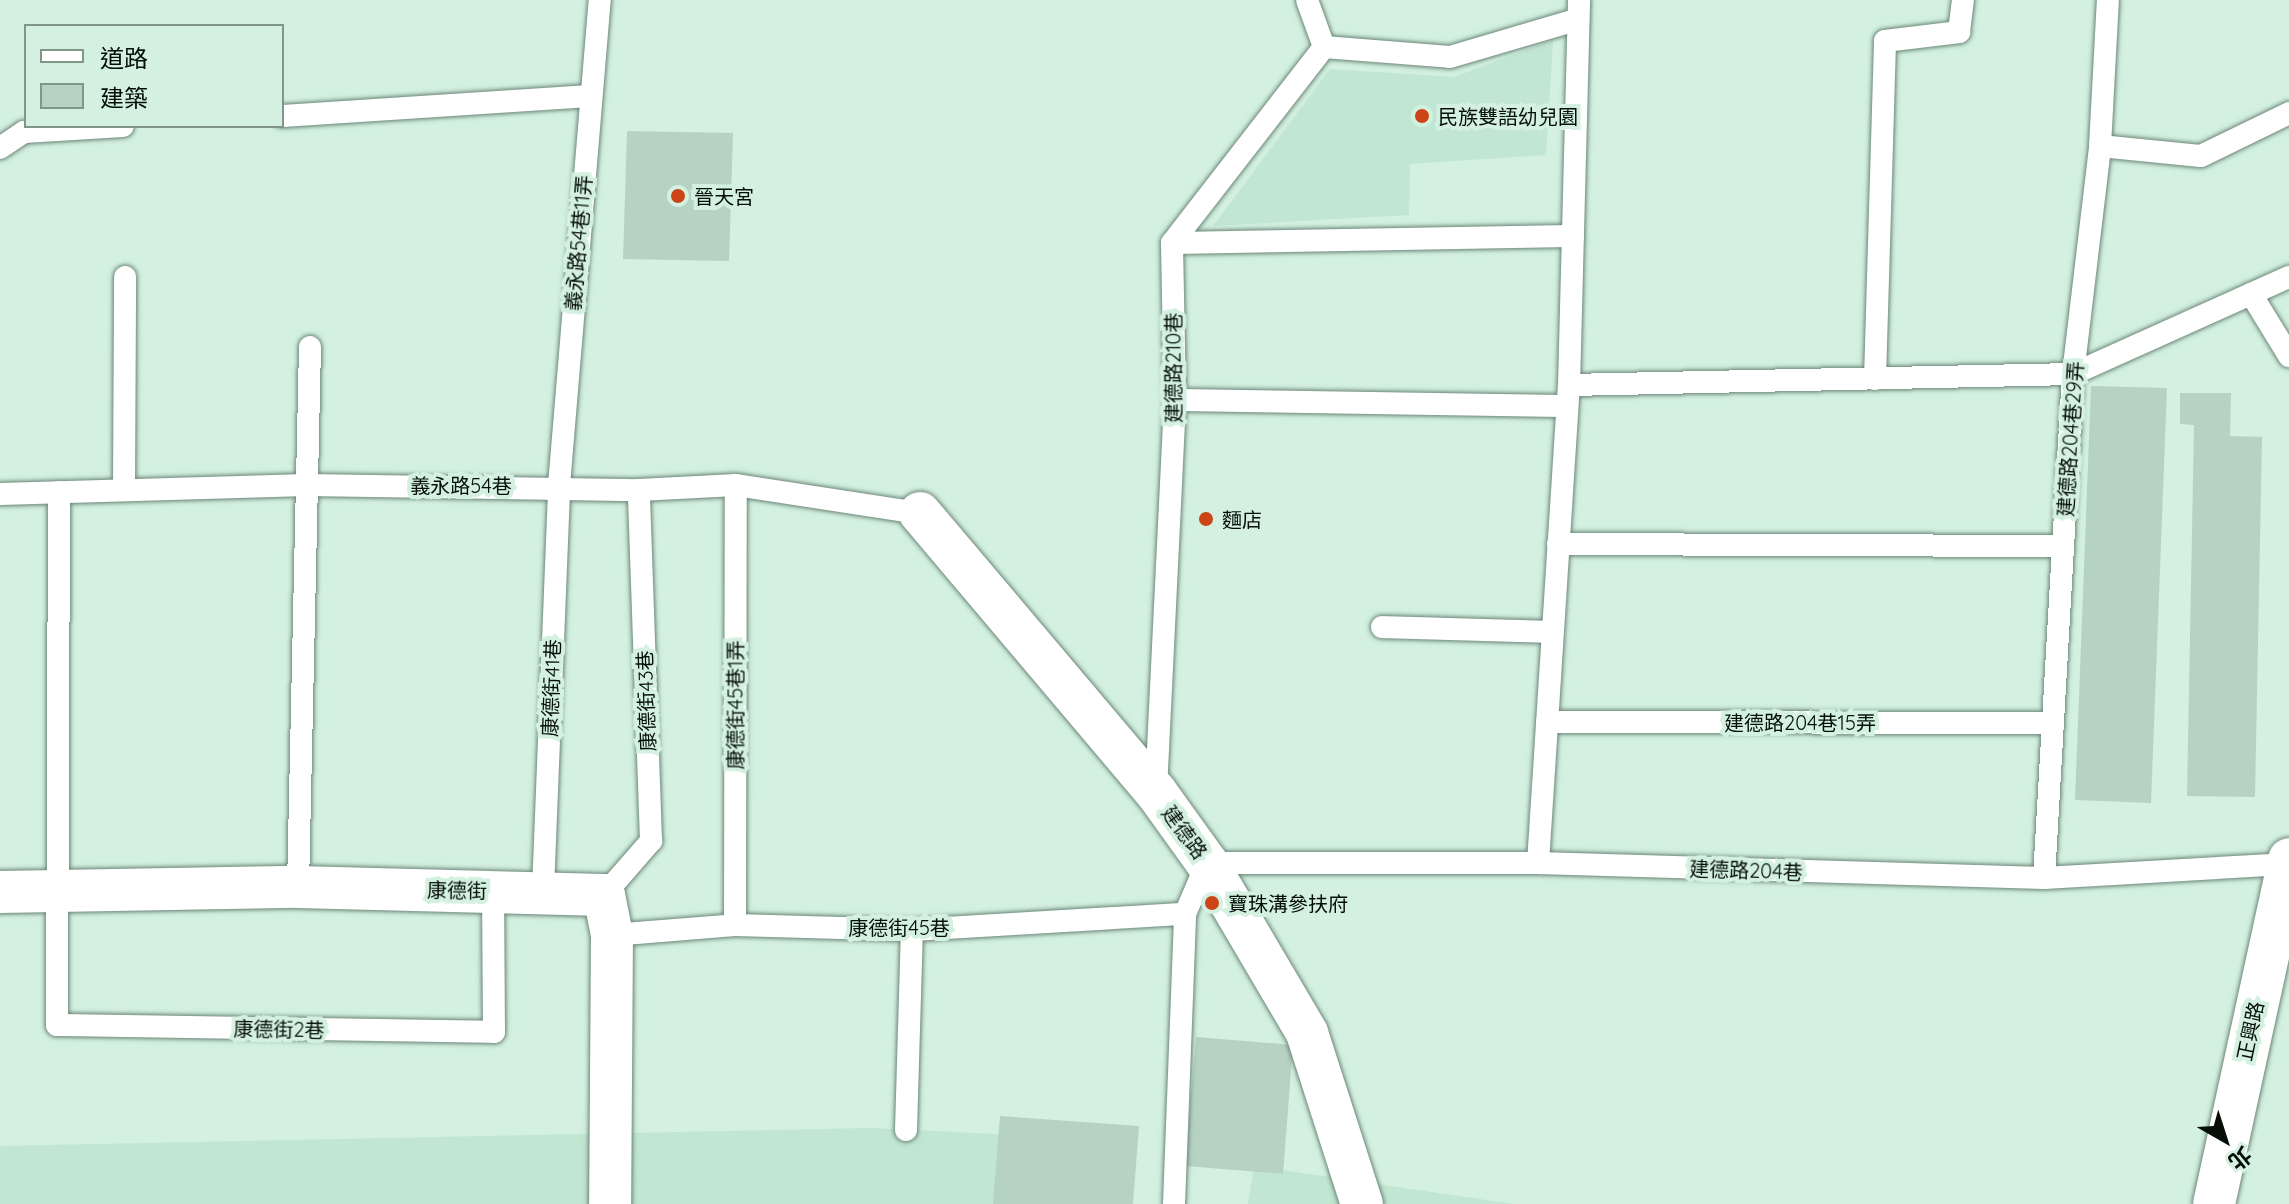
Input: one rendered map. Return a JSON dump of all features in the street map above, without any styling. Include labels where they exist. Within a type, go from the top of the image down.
[{"type":"street","name":"建德路","points":[[920,513],[1156,792],[1207,863],[1307,1033],[1362,1204]]},
{"type":"street","name":"正興路","points":[[2214,1204],[2287,861]]},
{"type":"street","name":"康德街","points":[[0,892],[298,887],[543,890],[608,915]]},
{"type":"street","points":[[608,915],[610,1204]]},
{"type":"lane","name":"義永路54巷11弄","points":[[559,485],[600,0]]},
{"type":"lane","points":[[1307,0],[1324,47]]},
{"type":"lane","points":[[1875,379],[1885,41],[1959,32],[1963,0]]},
{"type":"lane","name":"建德路204巷29弄","points":[[2044,878],[2073,374],[2100,146],[2108,0]]},
{"type":"lane","points":[[1324,47],[1450,57],[1579,10],[1568,396],[1538,863]]},
{"type":"lane","points":[[1172,243],[1324,47]]},
{"type":"lane","points":[[284,116],[590,96]]},
{"type":"lane","points":[[2100,146],[2201,156],[2289,113]]},
{"type":"lane","points":[[0,148],[24,132],[90,128]]},
{"type":"lane","points":[[1172,243],[1573,236]]},
{"type":"lane","name":"建德路210巷","points":[[1156,792],[1175,400],[1172,243]]},
{"type":"lane","points":[[124,489],[125,277]]},
{"type":"lane","points":[[1175,400],[1568,396],[1875,379],[2073,374],[2289,277]]},
{"type":"lane","points":[[2251,294],[2289,356]]},
{"type":"lane","points":[[298,887],[310,347]]},
{"type":"lane","name":"義永路54巷","points":[[0,494],[307,485],[559,485],[639,490],[736,485],[920,513]]},
{"type":"lane","name":"康德街41巷","points":[[543,890],[559,485]]},
{"type":"lane","name":"康德街45巷1弄","points":[[735,925],[736,485]]},
{"type":"lane","name":"康德街43巷","points":[[608,915],[651,841],[639,490]]},
{"type":"lane","points":[[57,892],[59,492]]},
{"type":"lane","points":[[1558,544],[2063,546]]},
{"type":"lane","points":[[1382,627],[1552,632]]},
{"type":"lane","name":"建德路204巷15弄","points":[[1547,722],[2053,723]]},
{"type":"lane","name":"建德路204巷","points":[[1207,863],[1538,863],[2044,878],[2287,861]]},
{"type":"lane","points":[[1174,1204],[1185,914],[1207,863]]},
{"type":"lane","name":"康德街2巷","points":[[57,892],[57,1025],[494,1032],[493,891]]},
{"type":"lane","name":"康德街45巷","points":[[608,915],[735,925],[912,930],[1185,914]]},
{"type":"lane","points":[[906,1130],[912,930]]},
{"type":"shaded area","name":"民族雙語幼兒園","points":[[1553,40],[1546,155],[1410,164],[1409,215],[1213,226],[1330,69],[1454,77]]},
{"type":"shaded area","points":[[871,1128],[1016,1135],[1013,1204],[0,1204],[0,1146]]},
{"type":"shaded area","points":[[1254,1166],[1513,1204],[1248,1204]]},
{"type":"building","name":"晉天宮","points":[[627,131],[733,133],[729,261],[623,259]]},
{"type":"building","points":[[2091,386],[2167,388],[2151,803],[2075,800]]},
{"type":"building","points":[[2180,393],[2231,393],[2230,436],[2262,437],[2255,797],[2187,796],[2194,425],[2180,424]]},
{"type":"building","points":[[1196,1037],[1293,1045],[1283,1174],[1185,1166]]},
{"type":"building","points":[[1000,1116],[1139,1126],[1133,1204],[993,1204]]},
{"type":"place","name":"民族雙語幼兒園","points":[[1422,116]]},
{"type":"place","name":"晉天宮","points":[[678,196]]},
{"type":"place","name":"麵店","points":[[1206,519]]},
{"type":"place","name":"寶珠溝參扶府","points":[[1212,903]]}]
